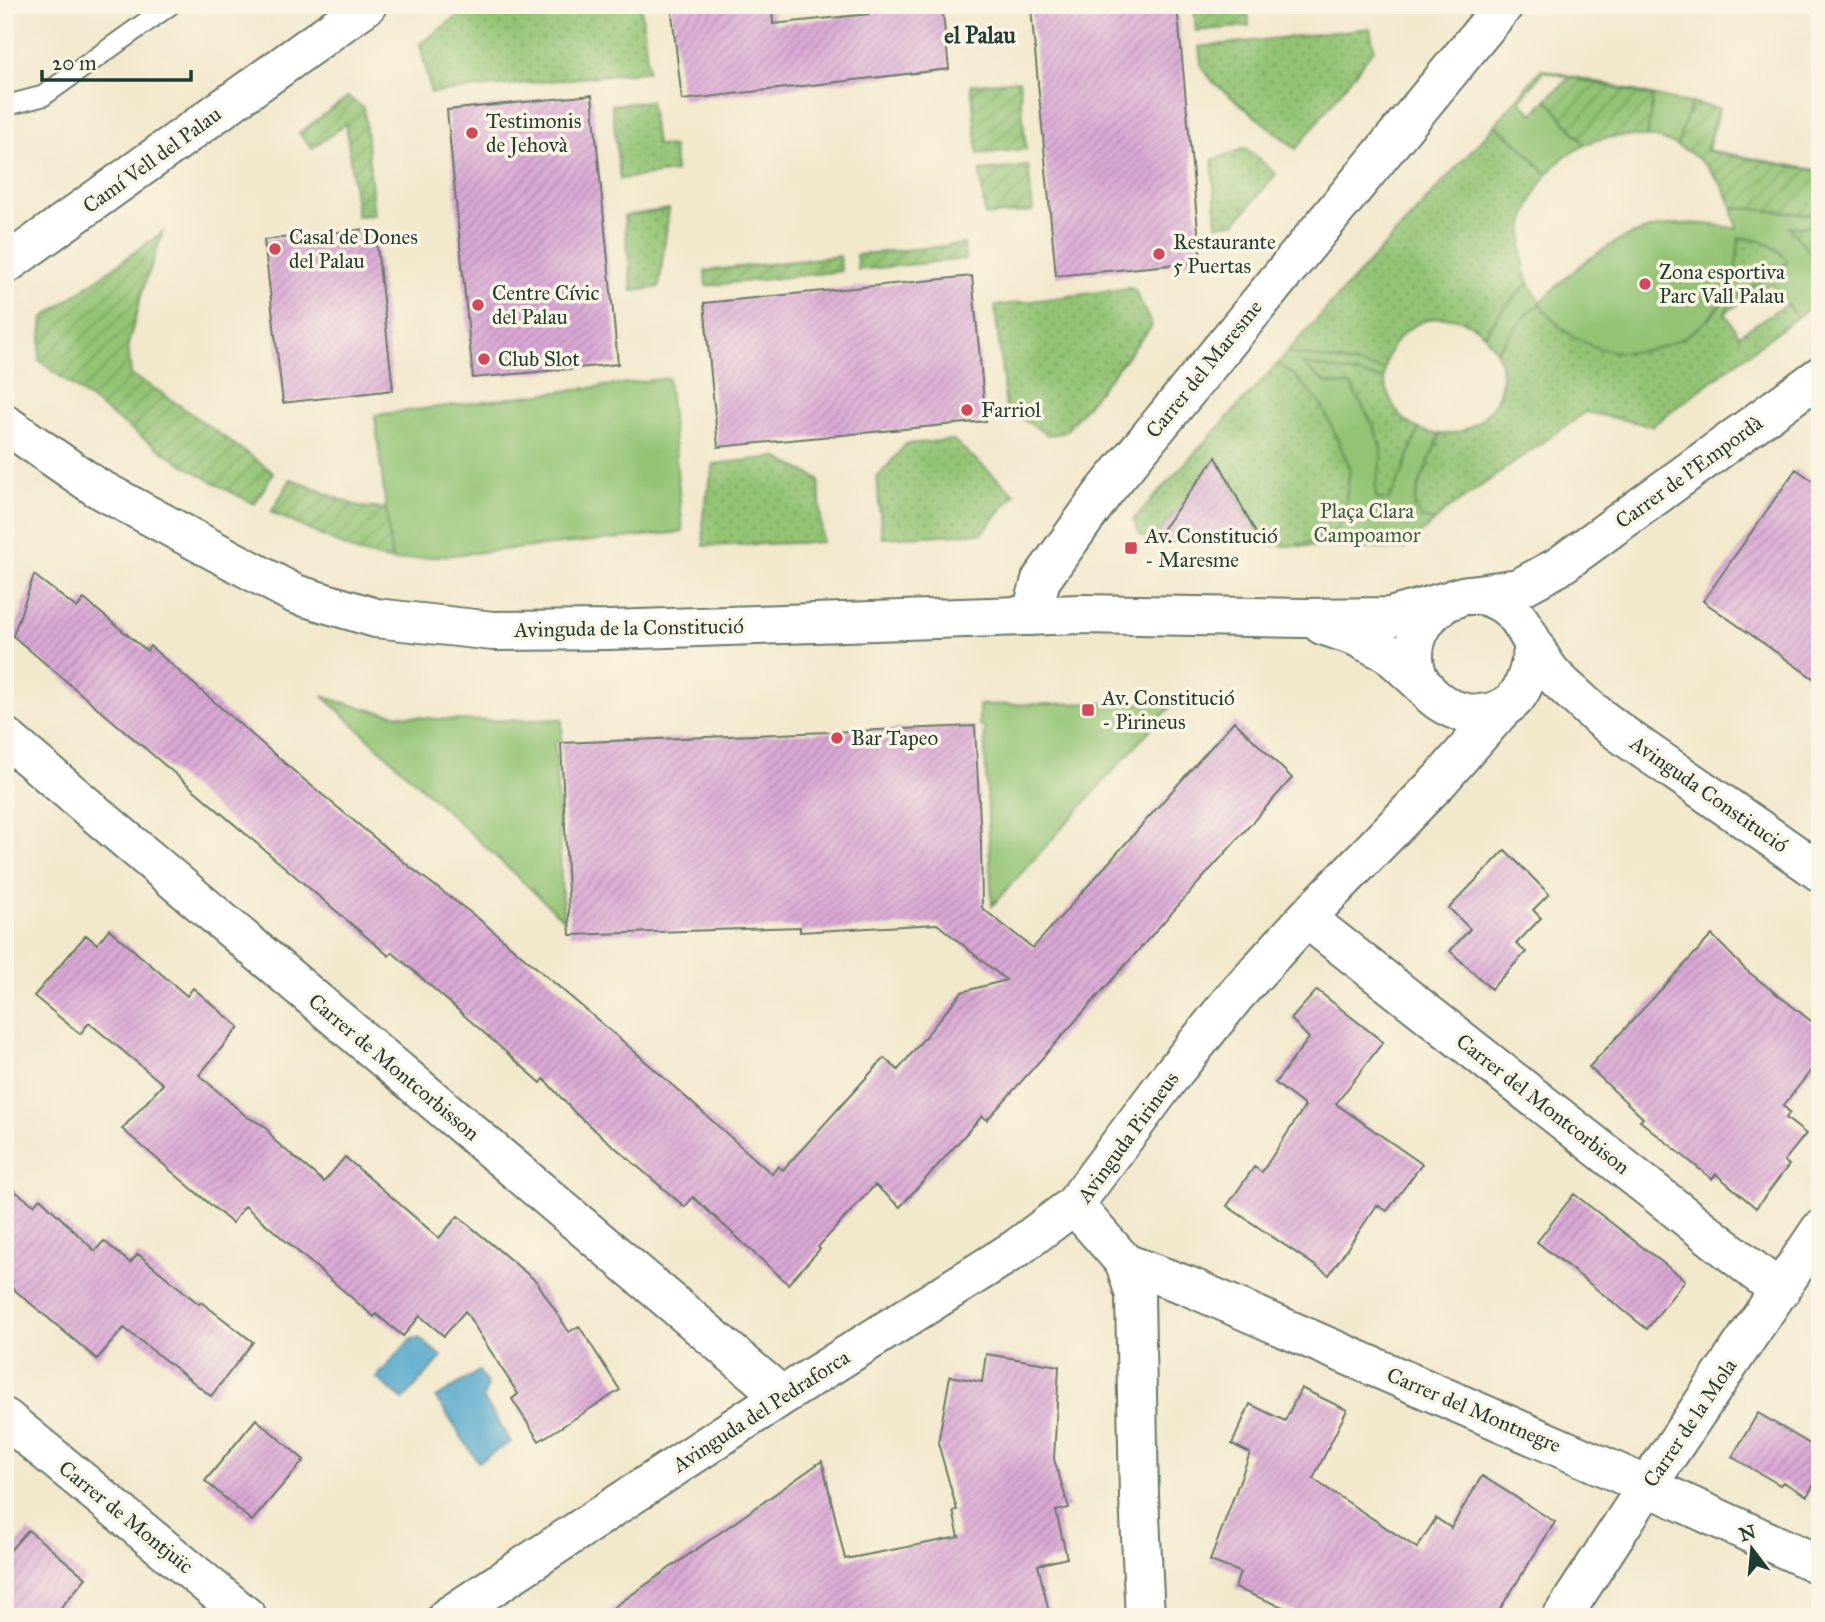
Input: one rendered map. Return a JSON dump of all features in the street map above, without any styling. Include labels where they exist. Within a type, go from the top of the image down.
[{"type":"street","name":"Camí Vell del Palau","points":[[5,265],[367,5]]},
{"type":"street","name":"Carrer del Maresme","points":[[1031,616],[1041,580],[1104,492],[1504,5]]},
{"type":"street","name":"Carrer de l'Empordà","points":[[1462,597],[1518,588],[1558,567],[1820,376]]},
{"type":"street","name":"Avinguda de la Constitució","points":[[5,424],[96,486],[295,594],[376,618],[493,631],[609,630],[1031,616],[1304,618]]},
{"type":"street","name":"Carrer de l'Empordà","points":[[1532,641],[1538,602],[1558,567]]},
{"type":"street","points":[[1432,695],[1417,675],[1413,657],[1416,638],[1424,621],[1437,608],[1462,597]]},
{"type":"street","points":[[1462,597],[1488,597],[1517,615],[1532,641],[1531,664],[1526,681],[1506,706],[1490,713],[1453,710],[1432,695],[1388,653],[1355,636],[1304,618],[1390,617],[1462,597]]},
{"type":"street","name":"Avinguda Constitució","points":[[1532,641],[1550,672],[1598,717],[1820,872]]},
{"type":"street","name":"Avinguda Pirineus","points":[[1432,695],[1447,719],[1451,741],[1440,780]]},
{"type":"street","name":"Avinguda Constitució","points":[[1506,706],[1536,701],[1598,717]]},
{"type":"street","name":"Avinguda Pirineus","points":[[1145,1617],[1139,1496],[1135,1295],[1125,1263],[1074,1205],[1235,996],[1306,918],[1440,780],[1506,706]]},
{"type":"street","name":"Carrer de Montcorbisson","points":[[5,737],[782,1396]]},
{"type":"street","name":"Carrer del Montcorbison","points":[[1306,918],[1780,1291]]},
{"type":"street","name":"Avinguda del Pedraforca","points":[[447,1617],[782,1396],[1017,1248],[1074,1205]]},
{"type":"street","name":"Carrer de la Mola","points":[[1562,1617],[1820,1230]]},
{"type":"street","name":"Carrer del Montnegre","points":[[1125,1263],[1188,1286],[1647,1486],[1820,1565]]},
{"type":"street","name":"Carrer de Montjuïc","points":[[5,1418],[247,1617]]},
{"type":"lane","points":[[5,106],[43,96],[170,5]]},
{"type":"green space","points":[[473,5],[641,5],[648,71],[431,93],[420,44]]},
{"type":"green space","points":[[1194,5],[1248,5],[1249,26],[1196,31]]},
{"type":"green space","points":[[1370,28],[1374,49],[1296,149],[1214,83],[1202,68],[1199,47]]},
{"type":"green space","points":[[1541,69],[1691,103],[1677,146],[1661,139],[1647,137],[1652,97],[1544,71],[1520,101],[1533,114],[1547,99],[1585,145],[1565,156],[1547,174],[1520,145],[1495,125]]},
{"type":"green space","points":[[1570,77],[1653,97],[1647,137],[1616,136],[1585,145],[1547,99]]},
{"type":"green space","points":[[1019,80],[1026,149],[978,154],[971,85]]},
{"type":"green space","points":[[348,97],[364,108],[374,215],[357,216],[346,124],[312,148],[299,133]]},
{"type":"green space","points":[[650,101],[656,145],[673,147],[675,172],[620,179],[612,105]]},
{"type":"green space","points":[[1691,103],[1718,108],[1706,151],[1820,171],[1820,213],[1732,207],[1711,171],[1677,146]]},
{"type":"green space","points":[[1698,104],[1719,108],[1708,150],[1820,171],[1706,151],[1717,108]]},
{"type":"green space","points":[[1495,125],[1520,145],[1547,174],[1532,200],[1524,226],[1522,254],[1529,283],[1503,309],[1485,335],[1471,324],[1456,319],[1424,321],[1410,328],[1398,339],[1389,353],[1385,370],[1287,352]]},
{"type":"green space","points":[[1246,148],[1276,174],[1235,223],[1217,225],[1212,160]]},
{"type":"green space","points":[[1028,166],[1033,211],[985,216],[980,171]]},
{"type":"green space","name":"Zona esportiva Parc Vall Palau","points":[[1732,207],[1820,213],[1820,226],[1790,227],[1820,265],[1820,300],[1797,317],[1771,283],[1725,313],[1737,297],[1788,261],[1766,244],[1739,238],[1733,278],[1717,309],[1702,325],[1664,346],[1621,352],[1600,348],[1568,333],[1540,304],[1530,311],[1496,351],[1485,335],[1503,309],[1529,283],[1540,303],[1583,264],[1628,236],[1679,224],[1707,224],[1737,229]]},
{"type":"green space","points":[[669,209],[659,287],[632,291],[624,216]]},
{"type":"green space","points":[[1820,226],[1820,265],[1789,227]]},
{"type":"green space","points":[[163,232],[143,289],[128,345],[131,375],[162,393],[273,472],[255,504],[170,456],[39,360],[43,318]]},
{"type":"green space","points":[[1738,238],[1766,243],[1788,261],[1730,304],[1725,313],[1739,335],[1786,304],[1797,317],[1652,426],[1586,412],[1435,521],[1422,519],[1414,508],[1417,490],[1440,434],[1456,433],[1470,427],[1492,408],[1502,381],[1496,351],[1530,311],[1540,304],[1553,321],[1709,320],[1731,282],[1737,262]]},
{"type":"green space","points":[[964,244],[965,259],[858,270],[856,255]]},
{"type":"green space","points":[[840,256],[841,271],[706,286],[705,271]]},
{"type":"green space","points":[[1129,288],[1135,290],[1152,326],[1065,432],[1048,435],[1006,409],[995,306]]},
{"type":"green space","name":"Plaça Clara Campoamor","points":[[1287,352],[1385,370],[1384,379],[1301,363],[1326,383],[1351,386],[1364,409],[1381,451],[1377,499],[1389,500],[1419,429],[1440,434],[1417,490],[1414,507],[1422,519],[1435,521],[1404,549],[1296,546],[1321,539],[1338,528],[1346,500],[1350,467],[1322,405],[1296,377],[1278,363]]},
{"type":"green space","points":[[1299,362],[1384,379],[1395,408],[1405,420],[1419,429],[1389,500],[1377,499],[1376,487],[1381,457],[1379,442],[1373,425],[1351,386],[1327,383]]},
{"type":"green space","points":[[1278,363],[1296,377],[1322,405],[1350,467],[1346,500],[1338,528],[1321,539],[1296,546],[1262,545],[1216,457],[1155,539],[1141,536],[1133,520]]},
{"type":"green space","points":[[668,378],[683,532],[392,561],[375,415]]},
{"type":"green space","points":[[953,440],[1015,494],[982,533],[882,538],[877,478],[906,444]]},
{"type":"green space","points":[[776,457],[819,479],[822,542],[704,546],[703,514],[714,464]]},
{"type":"green space","points":[[291,479],[359,507],[386,509],[392,561],[356,552],[271,512]]},
{"type":"green space","points":[[323,696],[381,712],[441,719],[562,719],[562,738],[555,743],[563,919]]},
{"type":"green space","points":[[1175,702],[992,906],[984,727],[979,725],[979,705]]},
{"type":"water","points":[[419,1338],[442,1357],[403,1400],[376,1378],[411,1339]]},
{"type":"water","points":[[479,1371],[488,1386],[483,1398],[511,1442],[478,1462],[436,1398]]},
{"type":"building","points":[[671,5],[772,5],[773,24],[869,14],[869,5],[942,5],[949,69],[682,100]]},
{"type":"building","points":[[1056,5],[1177,5],[1201,262],[1056,276],[1031,8]]},
{"type":"building","points":[[592,95],[618,364],[473,378],[447,110]]},
{"type":"building","points":[[375,228],[393,390],[283,403],[264,240]]},
{"type":"building","points":[[972,276],[986,421],[718,447],[704,303]]},
{"type":"building","points":[[1216,457],[1262,545],[1155,539]]},
{"type":"building","points":[[1796,469],[1820,486],[1820,683],[1703,601]]},
{"type":"building","points":[[34,575],[77,608],[84,599],[147,651],[150,646],[296,773],[410,867],[479,919],[626,1044],[772,1174],[778,1166],[783,1170],[884,1058],[898,1070],[962,992],[1006,980],[937,924],[800,932],[800,927],[570,935],[561,743],[975,726],[982,908],[1033,948],[1234,721],[1292,778],[987,1120],[982,1116],[900,1207],[875,1185],[788,1284],[693,1197],[685,1207],[576,1114],[544,1079],[541,1083],[392,952],[389,956],[13,636]]},
{"type":"building","points":[[1505,850],[1549,894],[1533,910],[1541,918],[1516,944],[1526,952],[1491,989],[1450,951],[1470,929],[1449,908]]},
{"type":"building","points":[[109,929],[187,996],[193,988],[239,1027],[199,1075],[247,1117],[265,1126],[275,1141],[324,1182],[345,1157],[439,1238],[458,1216],[537,1282],[569,1332],[579,1326],[620,1390],[539,1441],[512,1399],[518,1394],[465,1311],[444,1336],[420,1316],[403,1336],[376,1314],[374,1317],[245,1206],[232,1223],[122,1129],[163,1084],[89,1023],[80,1034],[34,996],[86,935],[97,944]]},
{"type":"building","points":[[1712,935],[1746,970],[1820,1028],[1820,1059],[1783,1106],[1790,1112],[1786,1118],[1806,1134],[1784,1161],[1789,1165],[1756,1208],[1716,1174],[1712,1179],[1640,1121],[1643,1118],[1589,1067]]},
{"type":"building","points":[[1317,990],[1383,1042],[1336,1104],[1422,1164],[1387,1211],[1377,1205],[1329,1275],[1227,1206],[1254,1167],[1262,1172],[1305,1106],[1275,1083],[1309,1038],[1291,1019]]},
{"type":"building","points":[[5,1184],[34,1205],[40,1198],[95,1251],[104,1241],[130,1263],[138,1254],[199,1304],[201,1302],[253,1342],[211,1396],[124,1328],[97,1359],[5,1282]]},
{"type":"building","points":[[1574,1194],[1685,1280],[1647,1329],[1537,1242]]},
{"type":"building","points":[[986,1354],[1059,1366],[1054,1459],[1069,1508],[1056,1511],[1067,1558],[1038,1565],[1050,1617],[600,1617],[822,1461],[845,1559],[959,1537],[953,1511],[957,1510],[938,1443],[950,1376],[982,1382]]},
{"type":"building","points":[[1301,1388],[1347,1410],[1313,1479],[1417,1548],[1436,1518],[1451,1528],[1482,1476],[1555,1522],[1495,1617],[1308,1617],[1235,1588],[1240,1572],[1210,1561],[1250,1453],[1232,1444],[1250,1404],[1285,1421]]},
{"type":"building","points":[[1758,1413],[1820,1450],[1820,1475],[1807,1496],[1783,1482],[1780,1485],[1732,1457]]},
{"type":"building","points":[[256,1419],[304,1460],[252,1521],[205,1481]]},
{"type":"building","points":[[28,1530],[86,1578],[53,1617],[5,1617],[5,1556]]},
{"type":"place","name":"Testimonis de Jehovà","points":[[472,133]]},
{"type":"place","name":"Casal de Dones del Palau","points":[[275,249]]},
{"type":"place","name":"Restaurante 5 Puertas","points":[[1159,254]]},
{"type":"place","name":"Zona esportiva Parc Vall Palau","points":[[1645,284]]},
{"type":"place","name":"Centre Cívic del Palau","points":[[478,305]]},
{"type":"place","name":"Club Slot","points":[[484,359]]},
{"type":"place","name":"Farriol","points":[[967,410]]},
{"type":"place","name":"Av. Constitució - Maresme","points":[[1131,548]]},
{"type":"place","name":"Av. Constitució - Pirineus","points":[[1088,710]]},
{"type":"place","name":"Bar Tapeo","points":[[837,738]]},
{"type":"district","name":"el Palau","points":[[980,35]]}]
